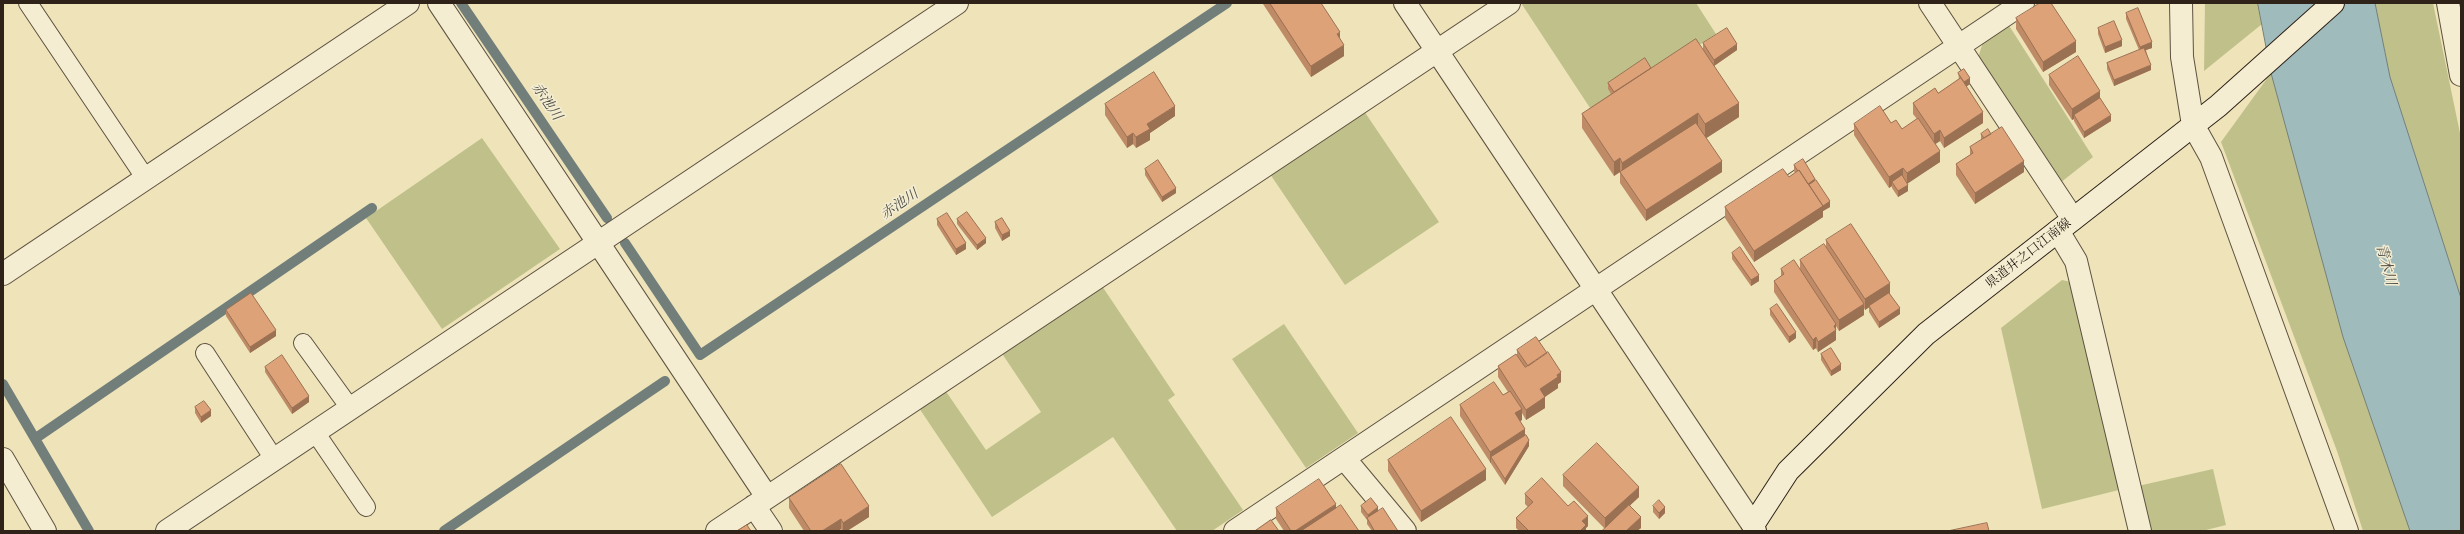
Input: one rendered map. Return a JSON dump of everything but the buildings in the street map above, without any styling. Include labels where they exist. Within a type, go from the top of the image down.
[{"type":"street","points":[[3,274],[408,3]]},
{"type":"street","points":[[439,3],[598,243],[761,502],[771,531]]},
{"type":"street","points":[[167,531],[957,3]]},
{"type":"street","points":[[1405,3],[1753,529]]},
{"type":"street","points":[[717,531],[1438,52],[1509,3]]},
{"type":"street","points":[[1930,3],[1959,46],[2065,225],[2076,261],[2140,531]]},
{"type":"street","points":[[1235,531],[2023,3]]},
{"type":"street","points":[[2181,3],[2182,57],[2193,125],[2211,157],[2347,531]]},
{"type":"street","name":"県道井之口江南線","points":[[1753,529],[1788,471],[1926,334],[2218,106],[2333,3]]},
{"type":"street","points":[[2448,3],[2461,75]]},
{"type":"street","points":[[1344,458],[1405,531]]},
{"type":"street","points":[[3,460],[45,531]]},
{"type":"lane","points":[[28,3],[146,179]]},
{"type":"lane","points":[[303,343],[350,408]]},
{"type":"lane","points":[[205,354],[274,459]]},
{"type":"lane","points":[[315,432],[366,507]]},
{"type":"green space","points":[[1521,3],[1696,3],[1716,34],[1594,114]]},
{"type":"green space","points":[[2205,3],[2258,3],[2262,24],[2204,71]]},
{"type":"green space","points":[[2375,3],[2433,3],[2461,138],[2461,298],[2390,77]]},
{"type":"green space","points":[[2008,24],[2093,157],[2060,183],[1978,58],[1983,42]]},
{"type":"green space","points":[[2271,73],[2343,337],[2410,531],[2363,531],[2337,451],[2221,142]]},
{"type":"green space","points":[[1364,111],[1439,222],[1345,285],[1270,174]]},
{"type":"green space","points":[[482,138],[560,249],[442,329],[366,218]]},
{"type":"green space","points":[[2062,280],[2075,283],[2123,489],[2042,509],[2001,328]]},
{"type":"green space","points":[[1102,286],[1175,395],[1168,400],[1243,510],[1212,531],[1177,531],[1113,437],[992,517],[919,408],[945,390],[986,450],[1041,412],[1001,352]]},
{"type":"green space","points":[[1284,324],[1358,433],[1306,468],[1232,359]]},
{"type":"green space","points":[[2213,469],[2226,525],[2202,531],[2149,531],[2138,486]]},
{"type":"water","name":"青木川","points":[[2258,3],[2375,3],[2390,77],[2461,298],[2461,531],[2410,531],[2343,337],[2271,73]]},
{"type":"waterway","name":"赤池川","points":[[461,3],[607,218]]},
{"type":"waterway","name":"赤池川","points":[[625,243],[700,355],[1227,3]]},
{"type":"waterway","points":[[36,438],[372,208]]},
{"type":"waterway","points":[[444,531],[665,381]]},
{"type":"waterway","points":[[3,384],[89,531]]}]
